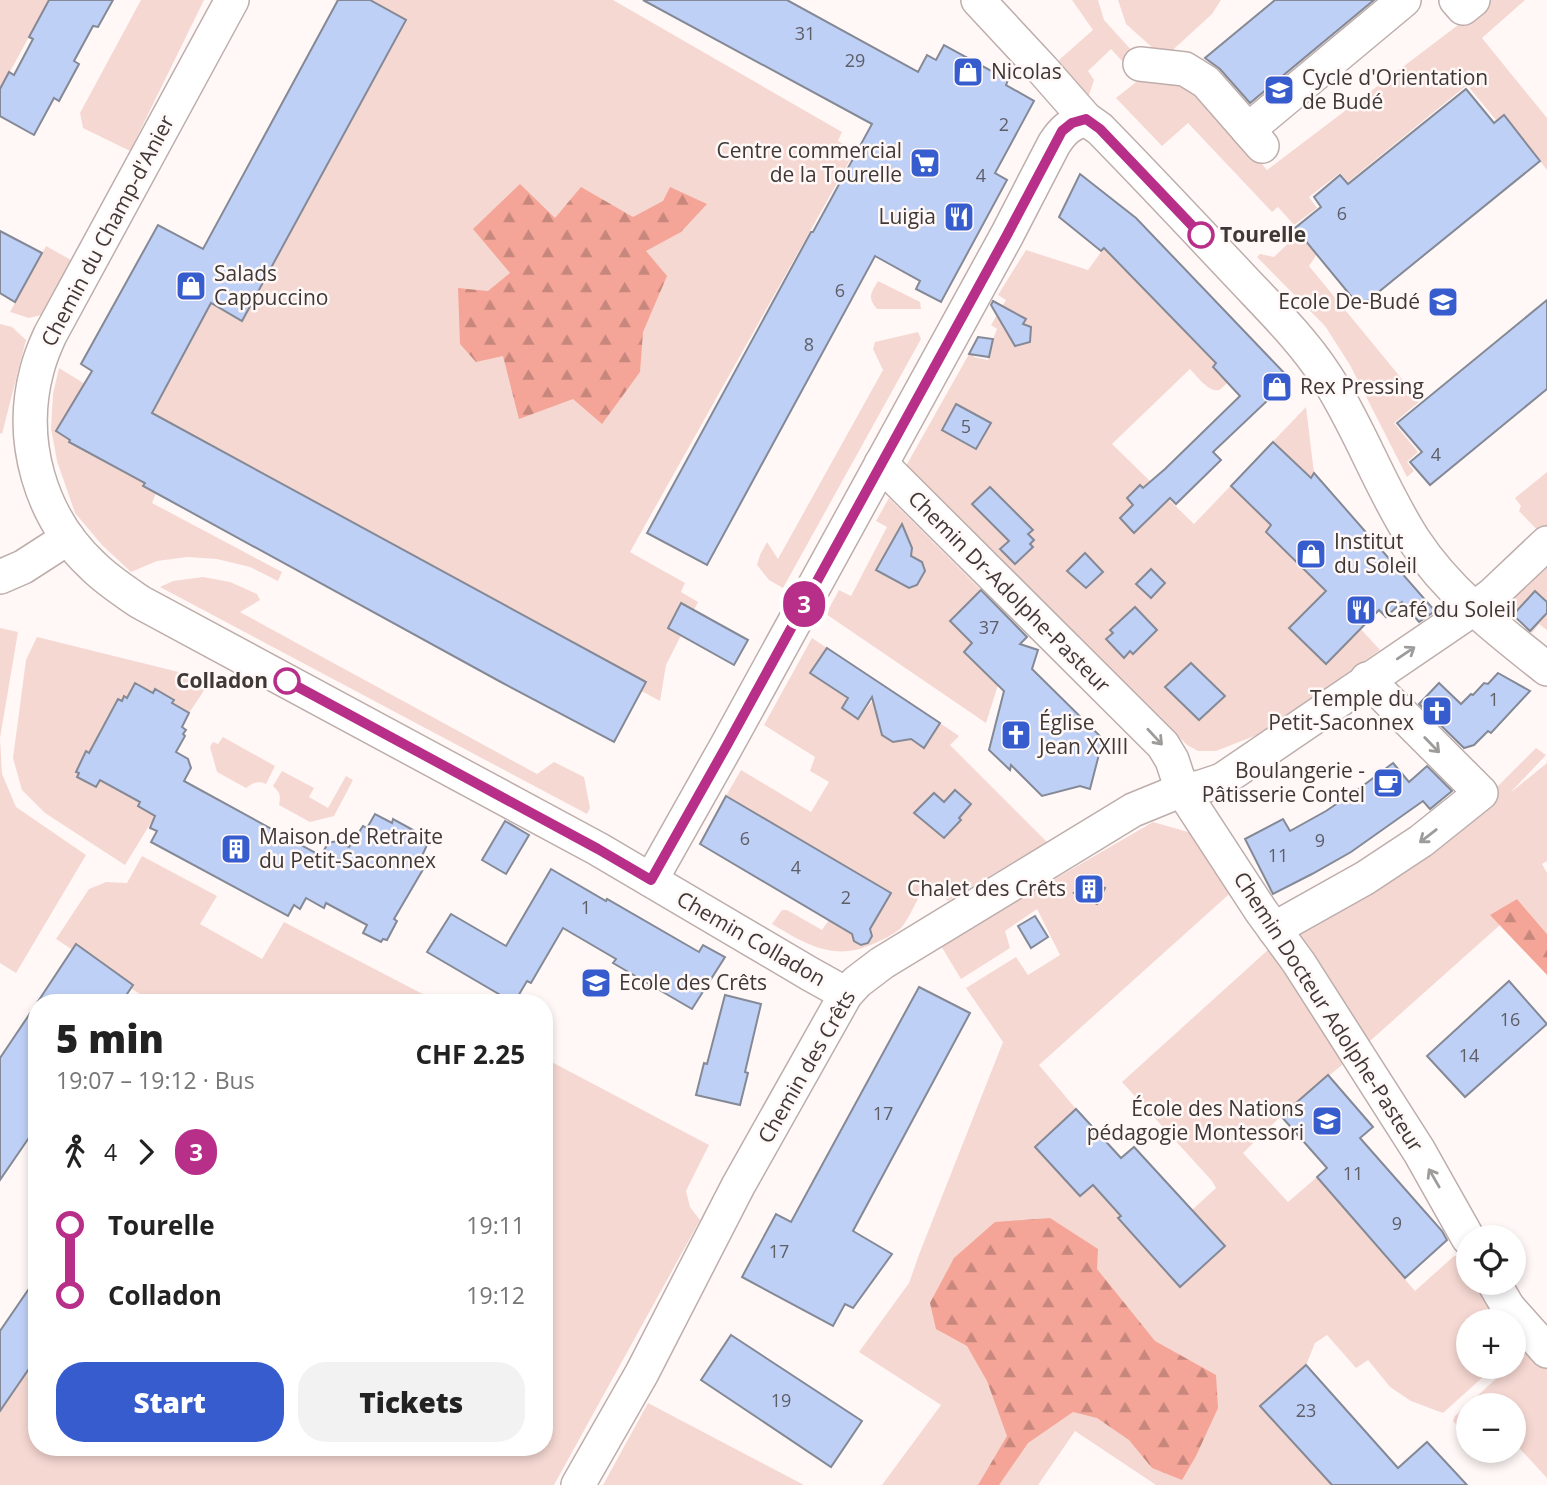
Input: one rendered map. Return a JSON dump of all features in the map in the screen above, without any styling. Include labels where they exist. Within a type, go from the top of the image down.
[{"type":"street","name":"Chemin du Champ-d'Anier","points":[[140,602],[91,565],[68,538],[51,510],[43,492],[33,454],[30,419],[32,391],[50,335],[232,0]]},
{"type":"street","points":[[978,0],[1086,119],[1108,137],[1294,334],[1333,386],[1387,494],[1414,540],[1451,586],[1473,608],[1547,669]]},
{"type":"street","points":[[1140,64],[1185,69],[1206,82],[1255,138],[1404,0]]},
{"type":"street","points":[[1455,0],[1463,8],[1473,0]]},
{"type":"street","points":[[651,880],[1007,235],[1054,144],[1062,131],[1072,123],[1086,119]]},
{"type":"street","name":"Chemin Dr-Adolphe-Pasteur","points":[[881,464],[1163,745],[1172,760],[1182,790]]},
{"type":"street","points":[[0,577],[23,567],[68,538]]},
{"type":"street","name":"Chemin des Crêts","points":[[579,1485],[642,1373],[738,1186],[846,994],[856,982],[882,963],[1133,810],[1182,790],[1222,780],[1492,595],[1547,543]]},
{"type":"street","name":"Chemin Colladon","points":[[140,602],[570,833],[846,994]]},
{"type":"street","points":[[1274,929],[1365,878],[1421,841],[1481,793],[1367,679]]},
{"type":"street","name":"Chemin Docteur Adolphe-Pasteur","points":[[1182,790],[1299,963],[1419,1151],[1461,1225]]},
{"type":"street","points":[[1501,1295],[1508,1307],[1547,1351]]},
{"type":"shaded area","points":[[0,0],[49,0],[0,90]]},
{"type":"shaded area","points":[[141,0],[204,0],[130,151],[83,128],[80,113]]},
{"type":"shaded area","points":[[334,0],[613,0],[842,132],[838,141],[855,151],[630,552],[685,583],[681,592],[698,602],[666,665],[660,701],[425,573],[168,442],[143,486],[156,493],[152,503],[282,572],[278,581],[250,567],[217,559],[187,557],[157,561],[131,572],[102,545],[75,513],[57,461],[51,428],[53,394],[59,368],[85,384],[69,442],[132,476],[159,425],[146,418],[157,404],[211,303],[242,320],[359,6]]},
{"type":"shaded area","points":[[1072,0],[1098,0],[1104,20],[1133,52],[1123,62],[1111,49],[1088,71],[1094,80],[1089,95],[1084,94],[1057,68],[1059,60],[1093,30]]},
{"type":"shaded area","points":[[1118,0],[1221,0],[1212,14],[1164,58],[1126,24]]},
{"type":"shaded area","points":[[1491,0],[1525,0],[1482,38],[1547,118],[1547,170],[1504,115],[1496,120],[1467,85],[1348,182],[1340,173],[1309,197],[1317,208],[1294,225],[1278,207],[1272,212],[1188,123],[1162,146],[1116,98],[1155,67],[1218,112],[1267,170]]},
{"type":"shaded area","points":[[1299,233],[1317,254],[1309,266],[1420,401],[1394,423],[1418,452],[1407,462],[1414,471],[1407,477],[1350,365],[1325,326],[1257,257],[1260,254],[1274,257]]},
{"type":"shaded area","points":[[46,246],[71,260],[41,315],[29,318],[10,312]]},
{"type":"shaded area","points":[[1104,248],[1216,363],[1213,367],[1228,382],[1219,390],[1211,389],[1190,369],[1112,444],[1194,524],[1306,407],[1314,473],[1266,532],[1326,591],[1380,650],[1262,733],[1216,751],[1198,751],[1187,745],[906,466],[969,354],[988,360],[997,329],[991,325],[1006,300],[998,295],[1026,250],[1088,270]]},
{"type":"shaded area","points":[[878,281],[920,302],[921,309],[877,309],[871,295]]},
{"type":"shaded area","points":[[0,324],[12,327],[26,340],[2,434],[0,433]]},
{"type":"shaded area","points":[[918,332],[921,339],[783,588],[769,580],[757,565],[760,555],[767,542],[778,559],[883,370],[873,349],[875,342]]},
{"type":"shaded area","points":[[1547,472],[1547,540],[1519,511],[1521,506],[1515,498]]},
{"type":"shaded area","points":[[889,498],[981,590],[950,621],[972,643],[998,685],[986,723],[826,614],[839,590],[851,596],[887,527],[876,521]]},
{"type":"shaded area","points":[[1547,558],[1547,630],[1539,624],[1532,633],[1512,615],[1507,599]]},
{"type":"shaded area","points":[[203,577],[230,582],[257,594],[260,600],[240,612],[537,774],[554,762],[584,777],[590,808],[587,814],[160,587],[173,581]]},
{"type":"shaded area","points":[[0,628],[18,632],[0,738]]},
{"type":"shaded area","points":[[37,637],[211,680],[182,727],[186,730],[185,736],[145,804],[140,802],[138,807],[155,816],[125,865],[45,813],[22,790],[13,758],[26,660]]},
{"type":"shaded area","points":[[812,638],[827,648],[810,673],[848,698],[842,709],[858,719],[873,700],[883,705],[892,691],[903,698],[886,724],[923,748],[940,723],[959,736],[950,745],[1047,842],[948,901],[927,881],[901,928],[873,944],[845,951],[832,951],[808,944],[772,924],[782,910],[787,910],[822,930],[829,920],[852,934],[854,941],[860,945],[868,943],[872,936],[870,929],[891,893],[726,796],[741,770],[811,812],[829,782],[810,771],[815,757],[764,725]]},
{"type":"shaded area","points":[[223,737],[275,766],[266,784],[260,782],[246,788],[217,772],[210,747],[213,742],[218,744]]},
{"type":"shaded area","points":[[0,738],[2,774],[16,807],[86,855],[16,973],[0,963]]},
{"type":"shaded area","points":[[1536,748],[1546,755],[1510,793],[1547,763],[1547,861],[1542,864],[1547,873],[1547,934],[1517,899],[1491,915],[1500,925],[1281,1116],[1243,1153],[1288,1202],[1317,1177],[1415,1291],[1456,1256],[1456,1295],[1491,1295],[1500,1309],[1456,1309],[1456,1379],[1481,1379],[1465,1393],[1456,1393],[1456,1401],[1443,1413],[1411,1401],[1390,1387],[1368,1360],[1356,1368],[1327,1335],[1315,1343],[1306,1365],[1260,1406],[1332,1485],[1156,1485],[1075,1431],[1038,1485],[882,1485],[941,1405],[859,1352],[909,1283],[1003,1042],[966,988],[1016,957],[1028,975],[1060,955],[1037,909],[1005,931],[1010,948],[961,979],[941,946],[1153,822],[1202,836],[1236,888],[1039,1065],[1076,1109],[1035,1147],[1080,1196],[1093,1185],[1181,1286],[1225,1246],[1192,1210],[1216,1188],[1122,1082],[1269,949],[1487,797]]},
{"type":"shaded area","points":[[282,771],[314,788],[309,797],[328,808],[346,776],[353,780],[334,816],[310,822],[279,805],[279,794],[273,786]]},
{"type":"shaded area","points":[[142,856],[217,896],[200,924],[262,959],[284,922],[423,994],[140,994],[56,939],[89,889],[106,882],[127,883]]},
{"type":"shaded area","points":[[553,1063],[709,1145],[686,1191],[690,1207],[700,1220],[554,1485],[0,1485],[0,1411],[28,1370],[28,1456],[553,1456]]},
{"type":"shaded area","points":[[1528,1349],[1547,1361],[1547,1478],[1526,1455],[1526,1393],[1480,1393],[1496,1379],[1526,1379]]},
{"type":"shaded area","points":[[648,1403],[804,1485],[603,1485]]},
{"type":"green space","points":[[520,184],[555,218],[581,187],[633,217],[663,201],[670,187],[707,204],[681,232],[646,251],[667,276],[643,332],[640,372],[602,424],[573,399],[519,419],[503,356],[476,362],[460,344],[458,288],[488,291],[510,273],[473,229]]},
{"type":"green space","points":[[1517,899],[1547,934],[1547,975],[1490,915]]},
{"type":"green space","points":[[1050,1218],[1098,1249],[1097,1269],[1155,1341],[1216,1375],[1218,1408],[1182,1480],[1152,1468],[1129,1440],[1097,1418],[1073,1412],[1028,1443],[999,1485],[978,1485],[1007,1436],[987,1381],[967,1346],[936,1329],[930,1303],[954,1258],[995,1222]]},
{"type":"building","points":[[49,0],[113,0],[98,27],[93,26],[74,61],[79,64],[59,101],[54,98],[34,135],[0,116],[0,89],[9,72],[14,75],[33,39],[29,37]]},
{"type":"building","points":[[338,0],[370,0],[406,20],[242,321],[211,303],[152,413],[646,682],[614,742],[143,486],[145,483],[69,442],[70,440],[56,431],[92,371],[81,364],[158,225],[203,249]]},
{"type":"building","points":[[643,0],[787,0],[918,72],[927,55],[936,60],[944,45],[1008,80],[1006,85],[1034,101],[995,173],[1007,180],[941,302],[916,289],[920,281],[875,256],[707,565],[647,533],[872,124]]},
{"type":"building","points":[[1275,0],[1374,0],[1250,103],[1220,69],[1205,58]]},
{"type":"building","points":[[1466,89],[1494,123],[1504,115],[1540,161],[1360,307],[1295,228],[1321,207],[1314,197],[1340,175],[1348,184]]},
{"type":"building","points":[[1080,174],[1136,218],[1290,379],[1213,452],[1221,460],[1176,504],[1170,498],[1134,533],[1120,518],[1133,505],[1127,498],[1140,485],[1143,488],[1165,469],[1240,396],[1213,367],[1216,363],[1104,248],[1101,251],[1059,217]]},
{"type":"building","points":[[0,231],[42,253],[15,302],[0,293]]},
{"type":"building","points":[[1547,300],[1547,389],[1430,485],[1410,462],[1422,452],[1397,423]]},
{"type":"building","points":[[993,301],[1026,319],[1023,324],[1031,327],[1030,342],[1015,346],[991,305]]},
{"type":"building","points":[[978,337],[993,339],[989,357],[969,354]]},
{"type":"building","points":[[956,404],[991,423],[976,449],[942,430]]},
{"type":"building","points":[[1273,442],[1311,478],[1314,473],[1435,611],[1419,622],[1402,602],[1386,617],[1379,610],[1326,664],[1289,628],[1326,591],[1266,532],[1271,525],[1231,486]]},
{"type":"building","points":[[990,487],[1033,530],[1028,534],[1034,540],[1030,544],[1033,547],[1015,564],[1000,549],[1009,541],[972,504]]},
{"type":"building","points":[[902,524],[912,548],[911,556],[922,562],[925,571],[917,585],[909,588],[876,570]]},
{"type":"building","points":[[1085,553],[1103,572],[1086,588],[1067,571]]},
{"type":"building","points":[[1151,569],[1165,583],[1151,598],[1136,584]]},
{"type":"building","points":[[981,590],[1027,637],[1020,644],[1038,650],[1032,669],[1103,739],[1090,789],[1080,786],[1042,796],[1011,765],[1010,770],[989,750],[1004,691],[964,652],[972,643],[950,621]]},
{"type":"building","points":[[1535,591],[1547,602],[1547,613],[1530,631],[1513,615]]},
{"type":"building","points":[[681,603],[748,640],[734,665],[668,628]]},
{"type":"building","points":[[1135,607],[1157,630],[1133,654],[1130,651],[1124,658],[1106,639],[1113,633],[1110,630]]},
{"type":"building","points":[[827,648],[940,723],[924,748],[911,739],[893,742],[882,735],[872,697],[858,719],[842,708],[848,698],[810,673]]},
{"type":"building","points":[[1191,663],[1225,696],[1199,720],[1165,687]]},
{"type":"building","points":[[1498,673],[1530,691],[1491,733],[1488,731],[1474,745],[1464,748],[1419,704],[1439,683],[1461,704]]},
{"type":"building","points":[[135,683],[153,693],[155,689],[189,713],[182,727],[186,730],[183,734],[185,736],[176,752],[188,759],[191,768],[184,781],[321,856],[328,843],[337,841],[349,847],[363,826],[367,828],[375,814],[392,823],[393,819],[413,830],[411,834],[428,843],[421,858],[425,860],[422,865],[425,866],[394,919],[397,921],[387,940],[383,939],[381,942],[363,933],[367,925],[326,903],[324,908],[306,898],[300,909],[294,905],[288,916],[151,842],[157,831],[150,828],[155,816],[138,806],[140,802],[100,780],[96,787],[77,777],[79,773],[76,772],[86,751],[89,753],[118,699],[122,701],[124,696],[127,698]]},
{"type":"building","points":[[1393,763],[1409,782],[1427,766],[1452,791],[1430,809],[1423,801],[1351,852],[1273,894],[1245,839],[1283,819],[1290,831],[1326,811]]},
{"type":"building","points":[[955,790],[971,804],[959,818],[961,820],[944,838],[914,813],[934,793],[944,802]]},
{"type":"building","points":[[726,796],[891,893],[870,929],[872,936],[868,943],[861,945],[854,941],[852,934],[700,844]]},
{"type":"building","points":[[505,821],[529,835],[506,874],[482,860]]},
{"type":"building","points":[[551,869],[699,952],[703,945],[725,957],[692,1009],[613,963],[616,959],[563,928],[531,983],[527,981],[519,994],[499,994],[427,952],[451,914],[506,946]]},
{"type":"building","name":"Chalet des Crêts","points":[[1092,882],[1105,888],[1097,904],[1074,893]]},
{"type":"building","points":[[1035,916],[1048,937],[1031,948],[1018,926]]},
{"type":"building","points":[[76,944],[133,985],[127,994],[43,994]]},
{"type":"building","points":[[1509,981],[1547,1024],[1465,1097],[1427,1056]]},
{"type":"building","points":[[919,987],[970,1013],[853,1231],[892,1254],[853,1308],[845,1304],[833,1326],[742,1277],[776,1214],[791,1222]]},
{"type":"building","points":[[725,995],[761,1004],[740,1105],[696,1095]]},
{"type":"building","points":[[28,1016],[28,1139],[0,1180],[0,1058]]},
{"type":"building","points":[[1328,1075],[1373,1127],[1360,1138],[1447,1240],[1405,1278],[1317,1177],[1327,1168],[1281,1116]]},
{"type":"building","points":[[1076,1109],[1121,1158],[1134,1147],[1225,1246],[1180,1287],[1118,1218],[1121,1216],[1093,1185],[1080,1196],[1035,1147]]},
{"type":"building","points":[[28,1290],[28,1370],[0,1411],[0,1331]]},
{"type":"building","points":[[731,1335],[862,1421],[831,1467],[701,1380]]},
{"type":"building","points":[[1306,1365],[1398,1468],[1427,1442],[1467,1485],[1332,1485],[1260,1406]]},
{"type":"bus line","name":"3","points":[[287,681],[651,880],[1062,131],[1072,123],[1086,119],[1100,129],[1201,235]]},
{"type":"place","name":"Nicolas","points":[[968,72]]},
{"type":"place","name":"Cycle d'Orientation de Budé","points":[[1279,90]]},
{"type":"place","name":"Centre commercial de la Tourelle","points":[[925,163]]},
{"type":"place","name":"Luigia","points":[[959,217]]},
{"type":"place","name":"Tourelle","points":[[1201,235]]},
{"type":"place","name":"Salads Cappuccino","points":[[191,286]]},
{"type":"place","name":"Ecole De-Budé","points":[[1443,302]]},
{"type":"place","name":"Rex Pressing","points":[[1277,387]]},
{"type":"place","name":"Institut du Soleil","points":[[1311,554]]},
{"type":"place","name":"Café du Soleil","points":[[1361,610]]},
{"type":"place","name":"Colladon","points":[[287,681]]},
{"type":"place","name":"Temple du Petit-Saconnex","points":[[1437,711]]},
{"type":"place","name":"Église Jean XXIII","points":[[1016,735]]},
{"type":"place","name":"Boulangerie - Pâtisserie Contel","points":[[1388,783]]},
{"type":"place","name":"Maison de Retraite du Petit-Saconnex","points":[[236,849]]},
{"type":"place","name":"Chalet des Crêts","points":[[1089,889]]},
{"type":"place","name":"Ecole des Crêts","points":[[596,983]]},
{"type":"place","name":"École des Nations pédagogie Montessori","points":[[1327,1121]]}]
